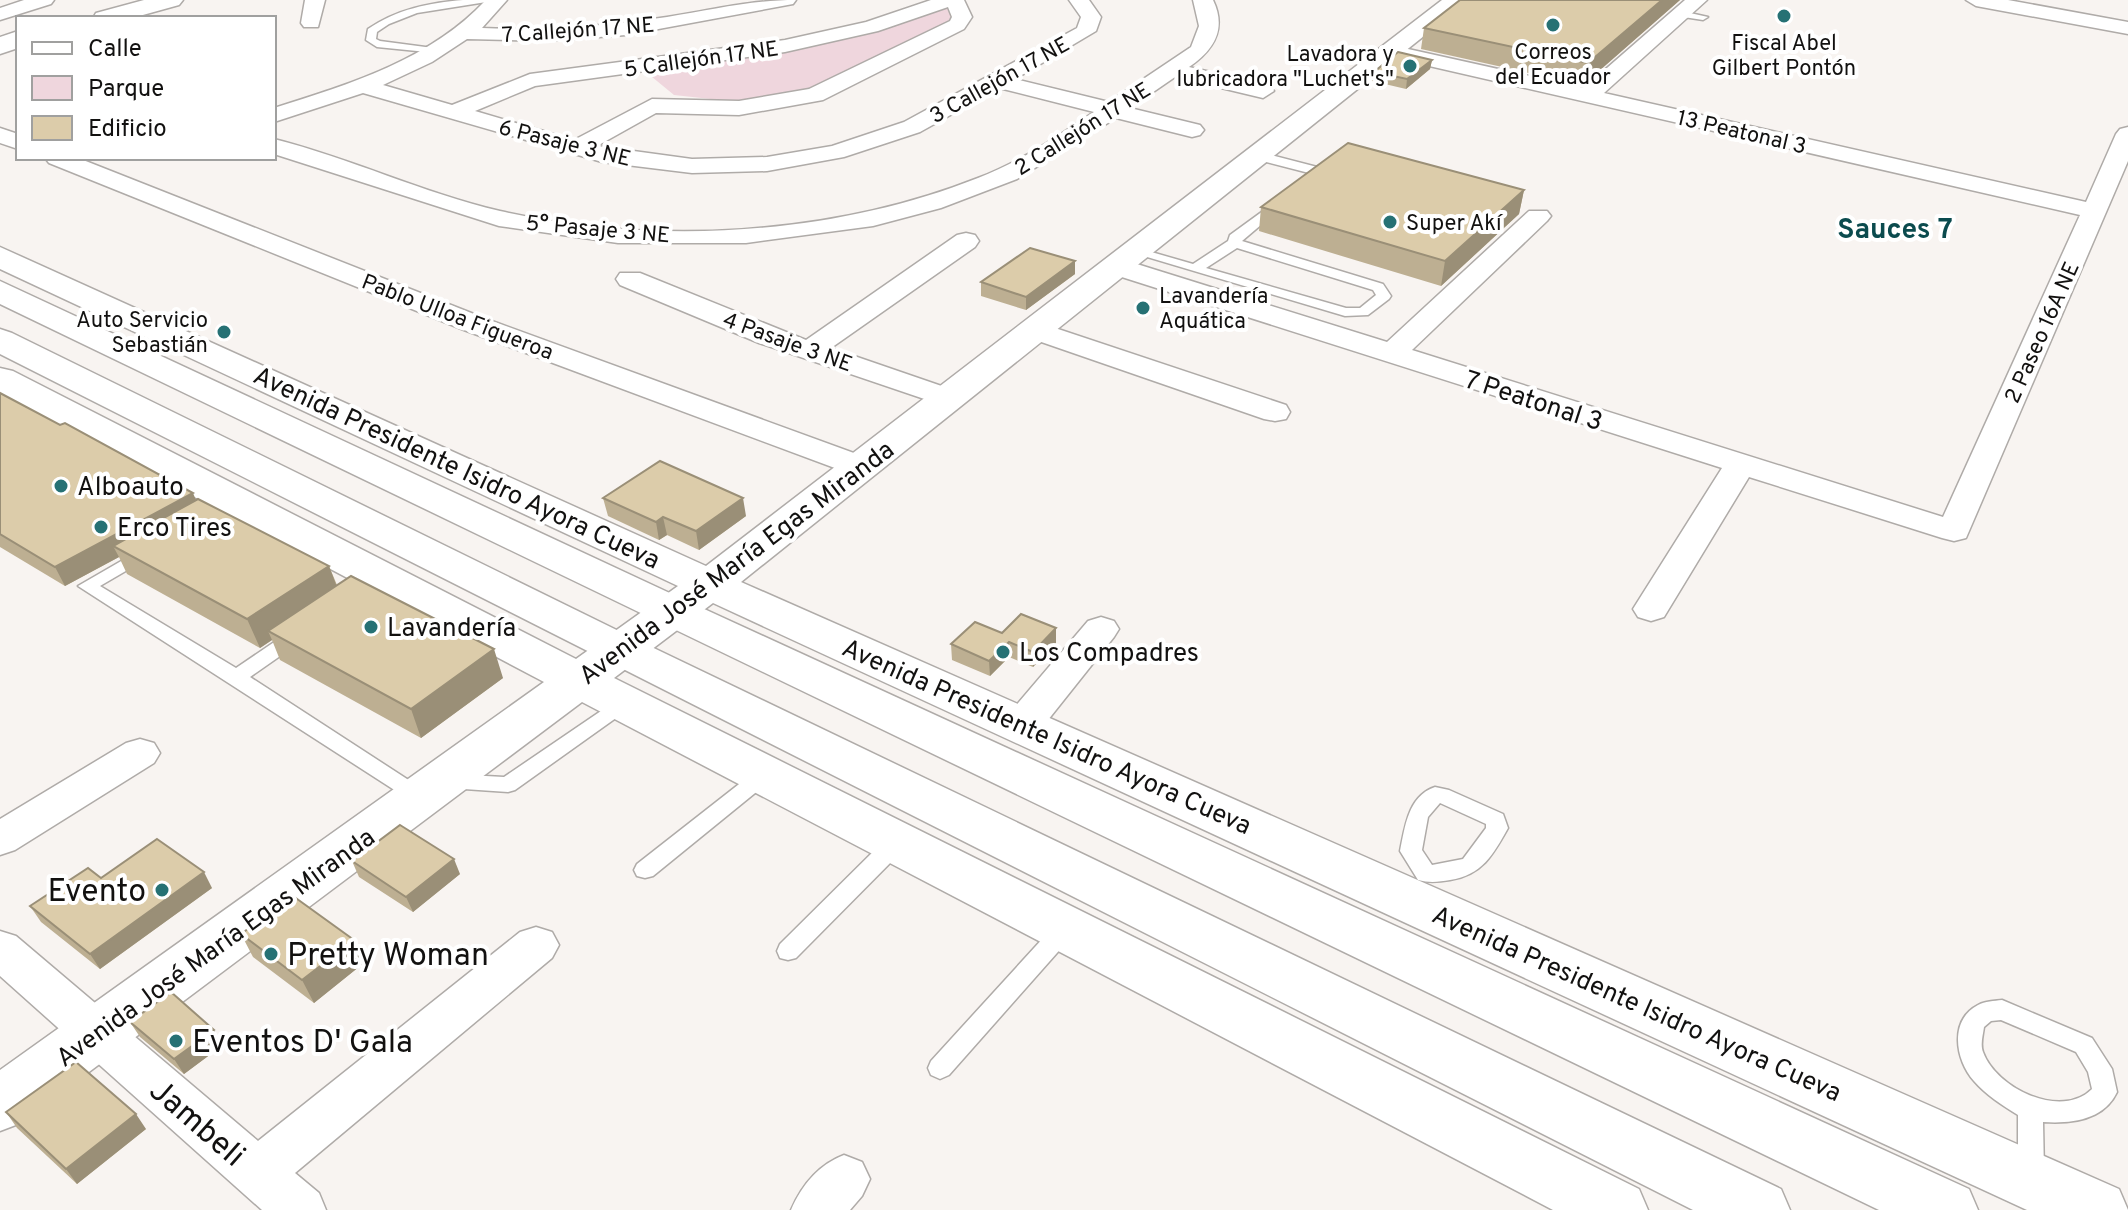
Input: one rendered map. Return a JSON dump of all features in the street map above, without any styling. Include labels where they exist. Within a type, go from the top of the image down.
[{"type":"main road","points":[[95,16],[137,0]]},
{"type":"main road","points":[[95,16],[171,0]]},
{"type":"main road","name":"Avenida José María Egas Miranda","points":[[0,1104],[431,789],[608,678],[692,598],[1457,0]]},
{"type":"main road","name":"Avenida Presidente Isidro Ayora Cueva","points":[[0,257],[1946,1210]]},
{"type":"main road","name":"Avenida Presidente Isidro Ayora Cueva","points":[[0,291],[692,598],[1022,725],[1417,886],[1693,1031],[2096,1210]]},
{"type":"main road","points":[[0,340],[608,678],[764,775],[1616,1210]]},
{"type":"main road","points":[[0,379],[374,587],[608,678],[1758,1210]]},
{"type":"street","points":[[0,14],[44,0]]},
{"type":"street","points":[[311,23],[315,0]]},
{"type":"street","name":"7 Callejón 17 NE","points":[[276,114],[363,86],[433,51],[465,33],[496,0]]},
{"type":"street","name":"7 Callejón 17 NE","points":[[465,33],[516,35],[619,28],[705,17],[786,0]]},
{"type":"street","points":[[575,149],[654,106],[739,108],[790,101],[831,89],[957,25],[962,15],[952,0]]},
{"type":"street","name":"5 Callejón 17 NE","points":[[453,112],[532,79],[778,47],[871,27],[952,0]]},
{"type":"street","name":"3 Callejón 17 NE","points":[[912,127],[1086,31],[1091,17],[1079,0]]},
{"type":"street","name":"2 Callejón 17 NE","points":[[931,202],[1005,175],[1112,111],[1173,70],[1204,44],[1211,25],[1203,0]]},
{"type":"street","points":[[1976,0],[2128,28]]},
{"type":"street","points":[[1588,96],[1694,10]]},
{"type":"street","name":"13 Peatonal 3","points":[[1390,51],[2094,211]]},
{"type":"street","points":[[1173,70],[1263,91]]},
{"type":"street","points":[[997,81],[1192,130]]},
{"type":"street","name":"6 Pasaje 3 NE","points":[[363,86],[575,149],[658,163],[752,165],[836,152],[912,127]]},
{"type":"street","name":"2 Paseo 16A NE","points":[[1954,531],[2128,134]]},
{"type":"street","name":"5° Pasaje 3 NE","points":[[276,147],[498,218],[609,233],[703,237],[762,234],[853,220],[931,202]]},
{"type":"street","name":"Pablo Ulloa Figueroa","points":[[62,160],[474,324],[862,467]]},
{"type":"street","points":[[1391,354],[1538,216]]},
{"type":"street","points":[[810,350],[966,241]]},
{"type":"street","name":"7 Peatonal 3","points":[[1124,258],[1391,354],[1954,531]]},
{"type":"street","name":"4 Pasaje 3 NE","points":[[630,279],[810,350],[948,398]]},
{"type":"street","points":[[1034,330],[1275,412]]},
{"type":"street","points":[[1651,609],[1740,465]]},
{"type":"street","points":[[1022,725],[1101,629]]},
{"type":"street","points":[[0,839],[140,753]]},
{"type":"street","points":[[257,1173],[536,945]]},
{"type":"street","name":"Jambeli","points":[[0,949],[300,1210]]},
{"type":"lane","points":[[433,51],[377,44],[371,40],[372,31],[394,16],[417,9],[496,0]]},
{"type":"lane","points":[[1196,268],[1235,243],[1235,238],[1317,173],[1314,169],[1255,155]]},
{"type":"lane","points":[[1124,258],[1196,268],[1345,312],[1363,312],[1384,296],[1378,287],[1235,243]]},
{"type":"lane","points":[[155,547],[87,586],[236,677],[431,789]]},
{"type":"lane","points":[[236,677],[312,626]]},
{"type":"lane","points":[[645,870],[764,775]]},
{"type":"lane","points":[[788,951],[897,842]]},
{"type":"lane","points":[[940,1068],[1065,928]]},
{"type":"lane","points":[[2002,1010],[2084,1045],[2100,1069],[2105,1092],[2091,1106],[2060,1112],[2030,1110],[1980,1071],[1969,1048],[1973,1022],[1986,1012],[2002,1010]]},
{"type":"lane","points":[[2030,1110],[2031,1180]]},
{"type":"green space","points":[[946,2],[957,14],[945,26],[822,89],[737,101],[720,100],[674,95],[646,72],[785,47]]},
{"type":"building","name":"Correos del Ecuador","points":[[1460,0],[1662,0],[1588,63],[1424,28]]},
{"type":"building","points":[[1398,52],[1432,60],[1407,79],[1374,72]]},
{"type":"building","name":"Super Akí","points":[[1348,143],[1524,190],[1445,261],[1261,207]]},
{"type":"building","points":[[1030,248],[1075,261],[1026,297],[981,282]]},
{"type":"building","points":[[0,393],[60,425],[65,423],[193,493],[55,567],[0,534]]},
{"type":"building","points":[[660,461],[743,498],[696,531],[663,517],[656,522],[603,498]]},
{"type":"building","points":[[198,499],[329,566],[247,619],[113,546]]},
{"type":"building","points":[[351,576],[494,649],[411,709],[268,631]]},
{"type":"building","points":[[1021,614],[1056,628],[1033,652],[1009,642],[989,661],[951,644],[975,622],[1002,633]]},
{"type":"building","points":[[400,825],[454,859],[406,897],[352,861]]},
{"type":"building","points":[[157,839],[204,872],[90,954],[30,906],[88,868],[101,878]]},
{"type":"building","points":[[293,896],[354,940],[302,980],[241,934]]},
{"type":"building","points":[[171,992],[214,1030],[174,1059],[130,1022]]},
{"type":"building","points":[[76,1062],[136,1114],[66,1169],[6,1112]]},
{"type":"place","name":"Fiscal Abel Gilbert Pontón","points":[[1784,16]]},
{"type":"place","name":"Correos del Ecuador","points":[[1553,25]]},
{"type":"place","name":"Lavadora y lubricadora \"Luchet's\"","points":[[1410,66]]},
{"type":"place","name":"Super Akí","points":[[1390,222]]},
{"type":"place","name":"Lavandería Aquática","points":[[1143,308]]},
{"type":"place","name":"Auto Servicio Sebastián","points":[[224,332]]},
{"type":"place","name":"Alboauto","points":[[61,486]]},
{"type":"place","name":"Erco Tires","points":[[101,527]]},
{"type":"place","name":"Lavandería","points":[[371,627]]},
{"type":"place","name":"Los Compadres","points":[[1003,652]]},
{"type":"place","name":"Evento","points":[[162,890]]},
{"type":"place","name":"Pretty Woman","points":[[271,954]]},
{"type":"place","name":"Eventos D' Gala","points":[[176,1041]]},
{"type":"district","name":"Sauces 7","points":[[1895,228]]}]
